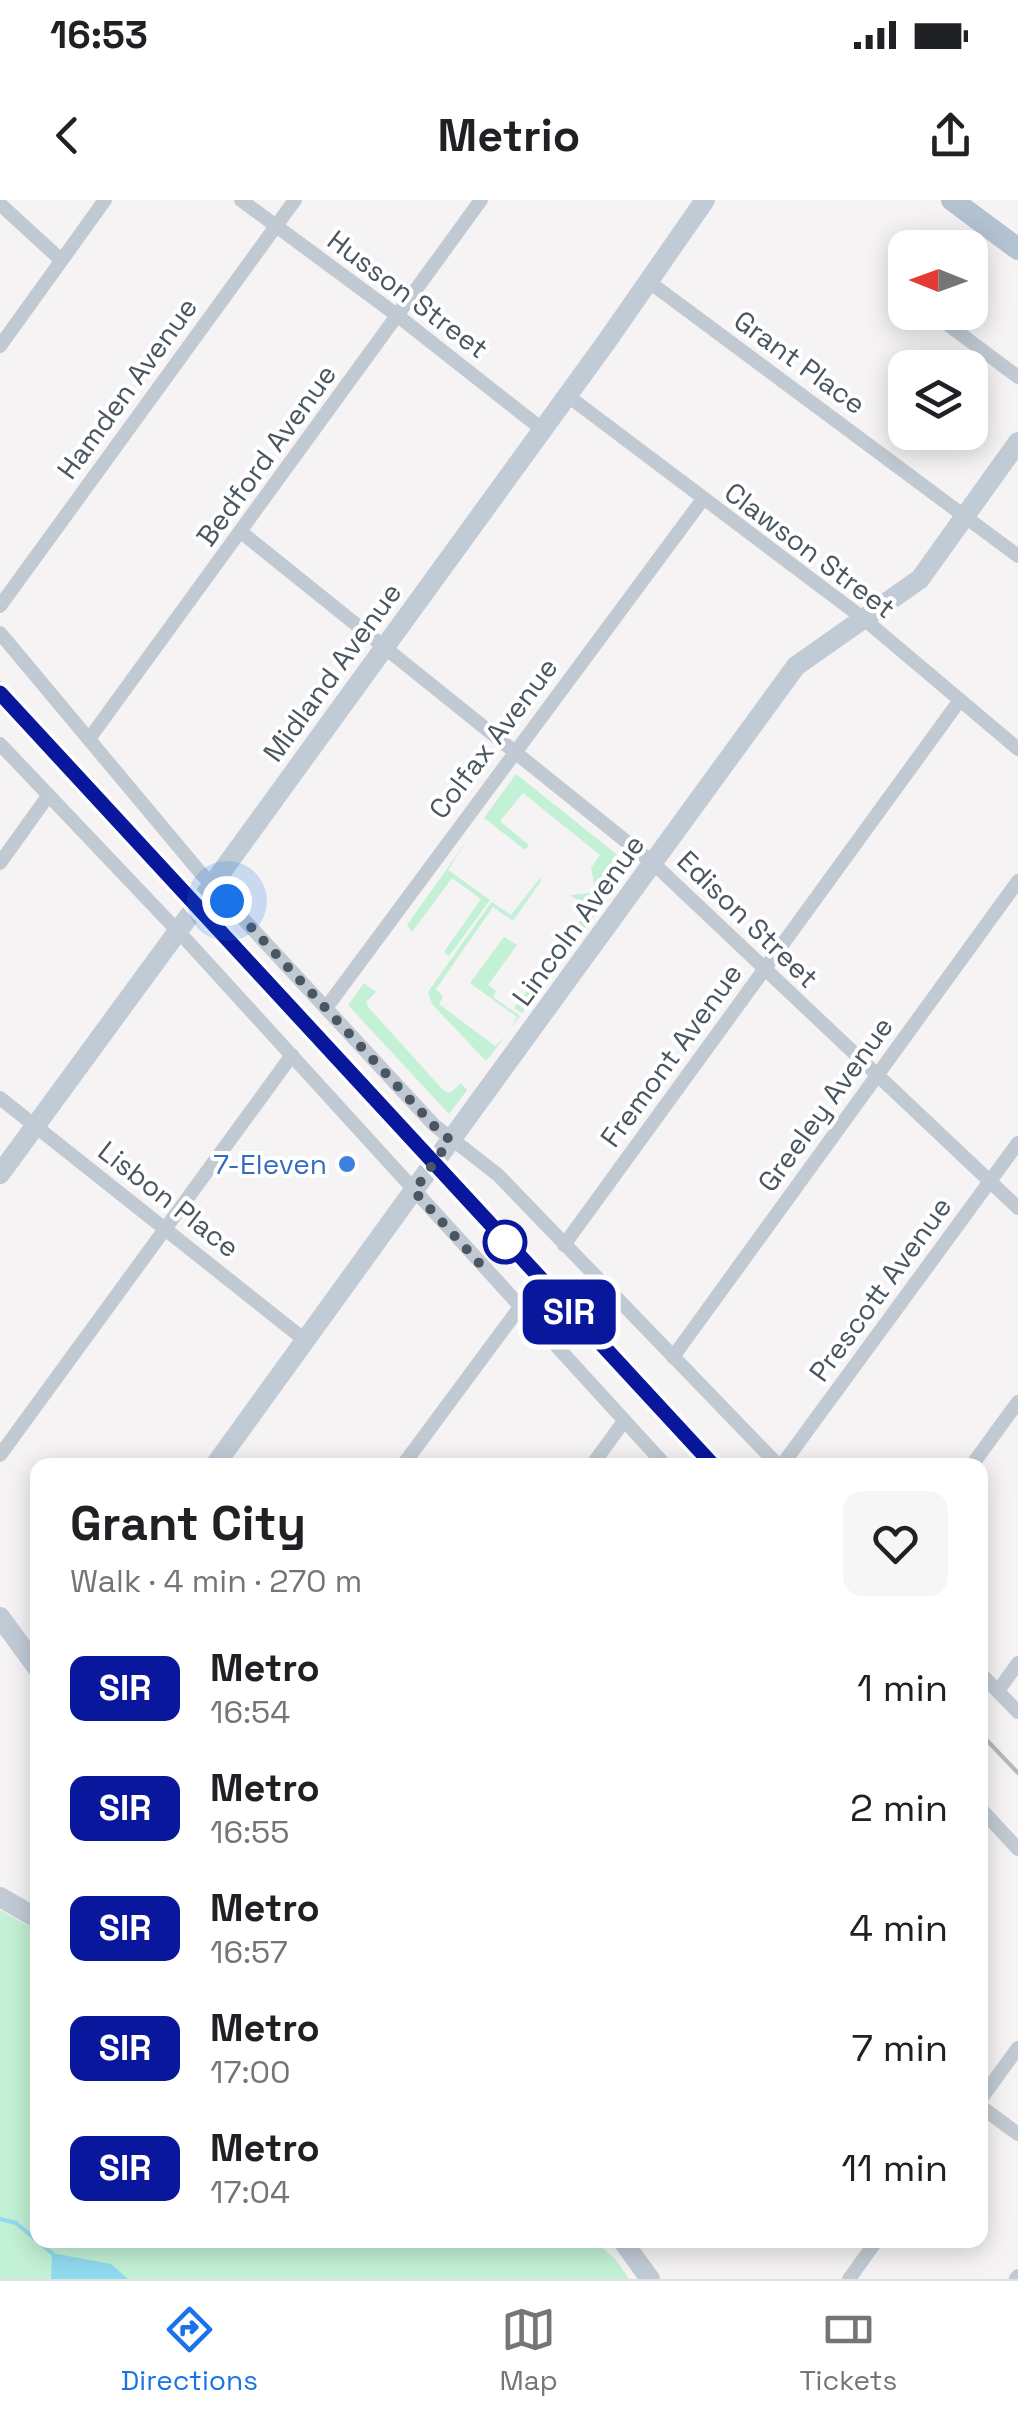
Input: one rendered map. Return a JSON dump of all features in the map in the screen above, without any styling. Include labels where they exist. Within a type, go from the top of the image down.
[{"type":"main road","points":[[952,200],[1018,249]]},
{"type":"street","points":[[0,346],[105,200]]},
{"type":"street","name":"Husson Street","points":[[241,200],[543,430]]},
{"type":"street","name":"Hamden Avenue","points":[[0,606],[294,200]]},
{"type":"street","name":"Bedford Avenue","points":[[90,739],[481,200]]},
{"type":"street","name":"Midland Avenue","points":[[0,1174],[568,396],[705,200]]},
{"type":"street","points":[[0,204],[61,260]]},
{"type":"street","name":"Grant Place","points":[[648,280],[1018,556]]},
{"type":"street","points":[[955,330],[1018,377]]},
{"type":"street","name":"Clawson Street","points":[[568,396],[864,620],[1018,749]]},
{"type":"street","name":"Lincoln Avenue","points":[[220,1458],[796,666],[920,579],[1018,442]]},
{"type":"street","name":"Colfax Avenue","points":[[326,1008],[703,499]]},
{"type":"street","name":"Edison Street","points":[[242,532],[653,863],[1018,1208]]},
{"type":"street","points":[[0,633],[212,885],[448,1144],[498,1176],[773,1458]]},
{"type":"street","name":"Fremont Avenue","points":[[564,1245],[960,700]]},
{"type":"street","points":[[0,744],[417,1187],[658,1458]]},
{"type":"street","points":[[0,863],[48,796]]},
{"type":"street","name":"Greeley Avenue","points":[[673,1357],[1018,881]]},
{"type":"street","points":[[0,1455],[292,1055]]},
{"type":"street","name":"Lisbon Place","points":[[0,1098],[306,1340]]},
{"type":"street","name":"Prescott Avenue","points":[[785,1458],[1018,1143]]},
{"type":"street","points":[[409,1458],[520,1307]]},
{"type":"street","points":[[977,1458],[1018,1402]]},
{"type":"street","points":[[597,1458],[624,1421]]},
{"type":"street","points":[[0,1616],[30,1658]]},
{"type":"street","points":[[998,1690],[1018,1663]]},
{"type":"street","points":[[988,1680],[1018,1712]]},
{"type":"street","points":[[988,1817],[1018,1849]]},
{"type":"street","points":[[0,1898],[30,1915]]},
{"type":"street","points":[[988,2091],[1018,2048]]},
{"type":"street","points":[[988,2110],[1018,2134]]},
{"type":"street","points":[[628,2248],[650,2279]]},
{"type":"street","points":[[849,2279],[872,2248]]},
{"type":"green space","points":[[516,774],[630,865],[607,897],[595,888],[591,868],[600,855],[523,793],[500,821],[529,845],[525,850],[484,818]]},
{"type":"green space","points":[[469,838],[448,870],[490,900],[449,956],[444,952],[481,899],[452,878],[412,932],[407,925]]},
{"type":"green space","points":[[540,878],[513,921],[493,907],[436,989],[443,997],[439,1004],[495,1046],[505,1037],[486,1061],[432,1004],[428,992],[490,904],[511,915]]},
{"type":"green space","points":[[594,893],[604,902],[522,1013],[514,1008],[585,915],[587,907],[570,895]]},
{"type":"green space","points":[[504,937],[517,945],[488,985],[496,991],[493,997],[520,1016],[511,1028],[517,1017],[470,983]]},
{"type":"green space","points":[[364,983],[376,992],[366,1002],[369,1008],[443,1090],[450,1093],[461,1083],[467,1090],[449,1114],[348,1005]]},
{"type":"green space","points":[[0,1910],[30,1927],[30,2248],[603,2248],[629,2279],[0,2279]]},
{"type":"water","points":[[52,2253],[111,2264],[128,2279],[51,2279]]},
{"type":"waterway","points":[[0,2219],[16,2223],[30,2235]]},
{"type":"waterway","points":[[46,2248],[53,2254]]},
{"type":"railway","points":[[0,683],[719,1458]]},
{"type":"railway","points":[[988,1741],[1018,1773]]},
{"type":"metro line","name":"SIR","points":[[0,693],[706,1458]]},
{"type":"place","name":"7-Eleven","points":[[347,1164]]},
{"type":"route","points":[[227,901],[450,1140],[414,1191],[426,1206],[480,1264],[505,1242]]}]
